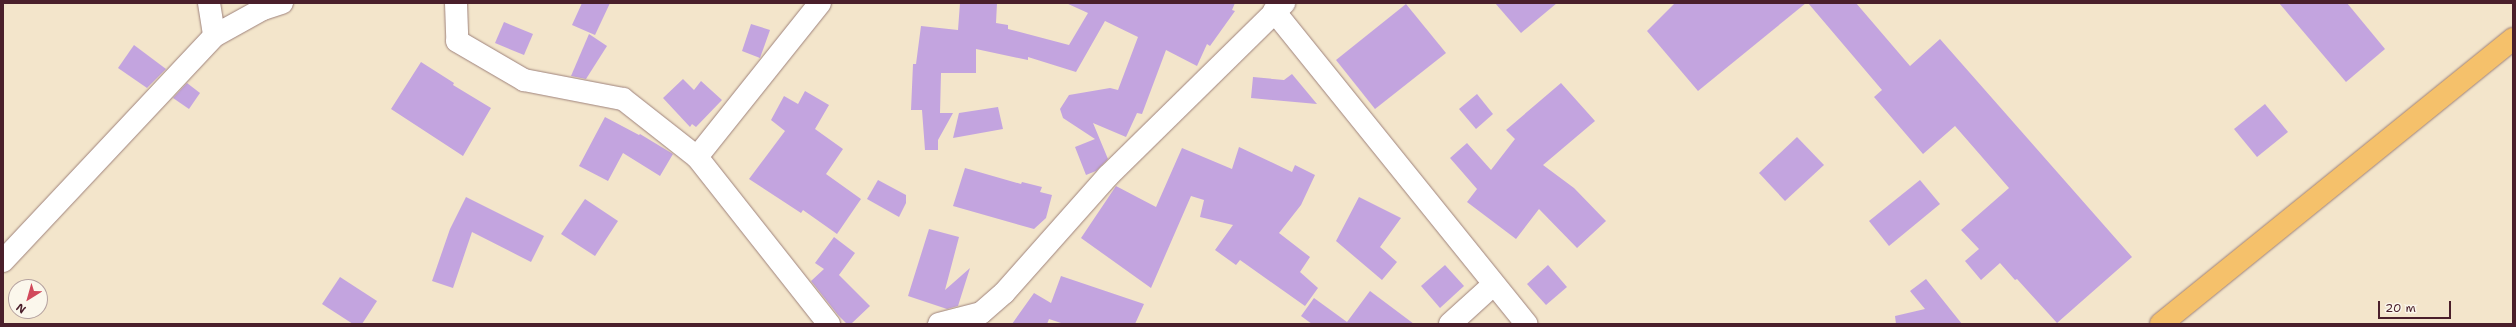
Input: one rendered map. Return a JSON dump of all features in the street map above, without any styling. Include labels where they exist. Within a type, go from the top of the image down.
[{"type":"main road","points":[[2161,324],[2513,39]]},
{"type":"street","points":[[209,3],[214,36]]},
{"type":"street","points":[[3,261],[214,36],[263,9],[282,3]]},
{"type":"street","points":[[456,3],[457,41],[524,80],[623,99],[697,157],[829,324]]},
{"type":"street","points":[[697,157],[820,3]]},
{"type":"street","points":[[939,324],[981,313],[1004,294],[1108,176],[1279,7],[1494,284],[1527,324]]},
{"type":"street","points":[[1450,324],[1494,284]]},
{"type":"building","points":[[582,3],[610,3],[595,35],[572,25]]},
{"type":"building","points":[[960,3],[997,3],[996,23],[1008,25],[1008,29],[1069,45],[1088,13],[1066,3],[1235,3],[1232,10],[1235,11],[1210,46],[1207,44],[1197,66],[1166,50],[1142,114],[1137,113],[1126,137],[1093,123],[1108,159],[1096,171],[1086,175],[1075,147],[1095,139],[1063,118],[1060,109],[1069,95],[1110,88],[1118,90],[1138,37],[1105,21],[1076,72],[1028,57],[1028,60],[976,49],[976,73],[941,73],[940,113],[953,113],[938,140],[938,150],[925,150],[922,110],[911,110],[913,64],[916,64],[921,26],[958,30]]},
{"type":"building","points":[[1495,3],[1557,3],[1521,33]]},
{"type":"building","points":[[1675,3],[1806,3],[1698,91],[1647,31]]},
{"type":"building","points":[[1808,3],[1856,3],[1910,66],[1940,39],[2132,257],[2057,323],[2017,279],[2015,280],[2000,263],[1981,280],[1965,261],[1979,249],[1961,230],[2009,188],[1955,126],[1923,154],[1874,97],[1882,90]]},
{"type":"building","points":[[2279,3],[2347,3],[2385,49],[2346,82]]},
{"type":"building","points":[[1406,4],[1446,53],[1375,109],[1336,60]]},
{"type":"building","points":[[504,22],[533,34],[524,55],[495,43]]},
{"type":"building","points":[[751,24],[770,30],[760,58],[742,51]]},
{"type":"building","points":[[589,34],[607,46],[586,79],[571,76]]},
{"type":"building","points":[[134,45],[166,69],[147,88],[118,68]]},
{"type":"building","points":[[421,62],[454,83],[453,85],[491,108],[463,156],[391,109]]},
{"type":"building","points":[[1292,74],[1317,104],[1251,98],[1253,77],[1284,80]]},
{"type":"building","points":[[683,79],[694,90],[701,81],[722,100],[696,127],[692,124],[690,127],[663,98]]},
{"type":"building","points":[[187,83],[200,93],[189,109],[173,98]]},
{"type":"building","points":[[1561,83],[1595,121],[1543,165],[1574,188],[1606,221],[1577,248],[1539,209],[1516,239],[1467,202],[1477,189],[1450,158],[1467,143],[1491,170],[1515,139],[1506,130]]},
{"type":"building","points":[[805,91],[829,105],[815,129],[843,149],[826,174],[861,199],[837,234],[803,210],[801,213],[749,179],[785,131],[771,120],[784,96],[798,104]]},
{"type":"building","points":[[1477,94],[1493,114],[1476,129],[1459,109]]},
{"type":"building","points":[[2265,104],[2288,132],[2257,157],[2234,129]]},
{"type":"building","points":[[998,107],[1003,129],[953,138],[959,113]]},
{"type":"building","points":[[605,117],[639,135],[640,134],[673,154],[660,176],[623,153],[608,181],[579,166]]},
{"type":"building","points":[[1797,137],[1824,165],[1785,201],[1759,173]]},
{"type":"building","points":[[1239,147],[1292,172],[1295,165],[1315,175],[1301,205],[1279,233],[1310,257],[1300,272],[1318,288],[1305,306],[1240,260],[1236,265],[1215,250],[1233,225],[1200,217],[1204,200],[1191,196],[1151,288],[1081,238],[1116,186],[1156,207],[1182,148],[1232,169]]},
{"type":"building","points":[[965,168],[1021,184],[1022,182],[1042,187],[1040,192],[1052,195],[1046,218],[1034,229],[953,206]]},
{"type":"building","points":[[878,180],[906,195],[906,203],[899,217],[867,199]]},
{"type":"building","points":[[1920,180],[1940,204],[1889,246],[1869,221]]},
{"type":"building","points":[[466,197],[544,236],[531,262],[472,232],[453,288],[432,281],[450,229]]},
{"type":"building","points":[[1359,197],[1401,218],[1380,247],[1397,262],[1382,280],[1336,241]]},
{"type":"building","points":[[585,199],[618,221],[595,256],[561,234]]},
{"type":"building","points":[[929,229],[959,237],[945,290],[970,268],[958,306],[947,309],[908,296]]},
{"type":"building","points":[[834,237],[855,253],[839,275],[870,306],[851,324],[847,324],[838,315],[811,281],[824,269],[815,263]]},
{"type":"building","points":[[1445,265],[1464,286],[1440,308],[1421,286]]},
{"type":"building","points":[[1548,265],[1567,287],[1546,305],[1527,284]]},
{"type":"building","points":[[1061,276],[1144,304],[1135,324],[1064,324],[1049,319],[1047,324],[1012,324],[1034,293],[1051,303]]},
{"type":"building","points":[[340,277],[377,301],[362,324],[353,324],[322,304]]},
{"type":"building","points":[[1926,279],[1962,324],[1896,324],[1895,316],[1925,309],[1910,291]]},
{"type":"building","points":[[1370,291],[1414,324],[1312,324],[1301,316],[1314,298],[1347,322]]}]
